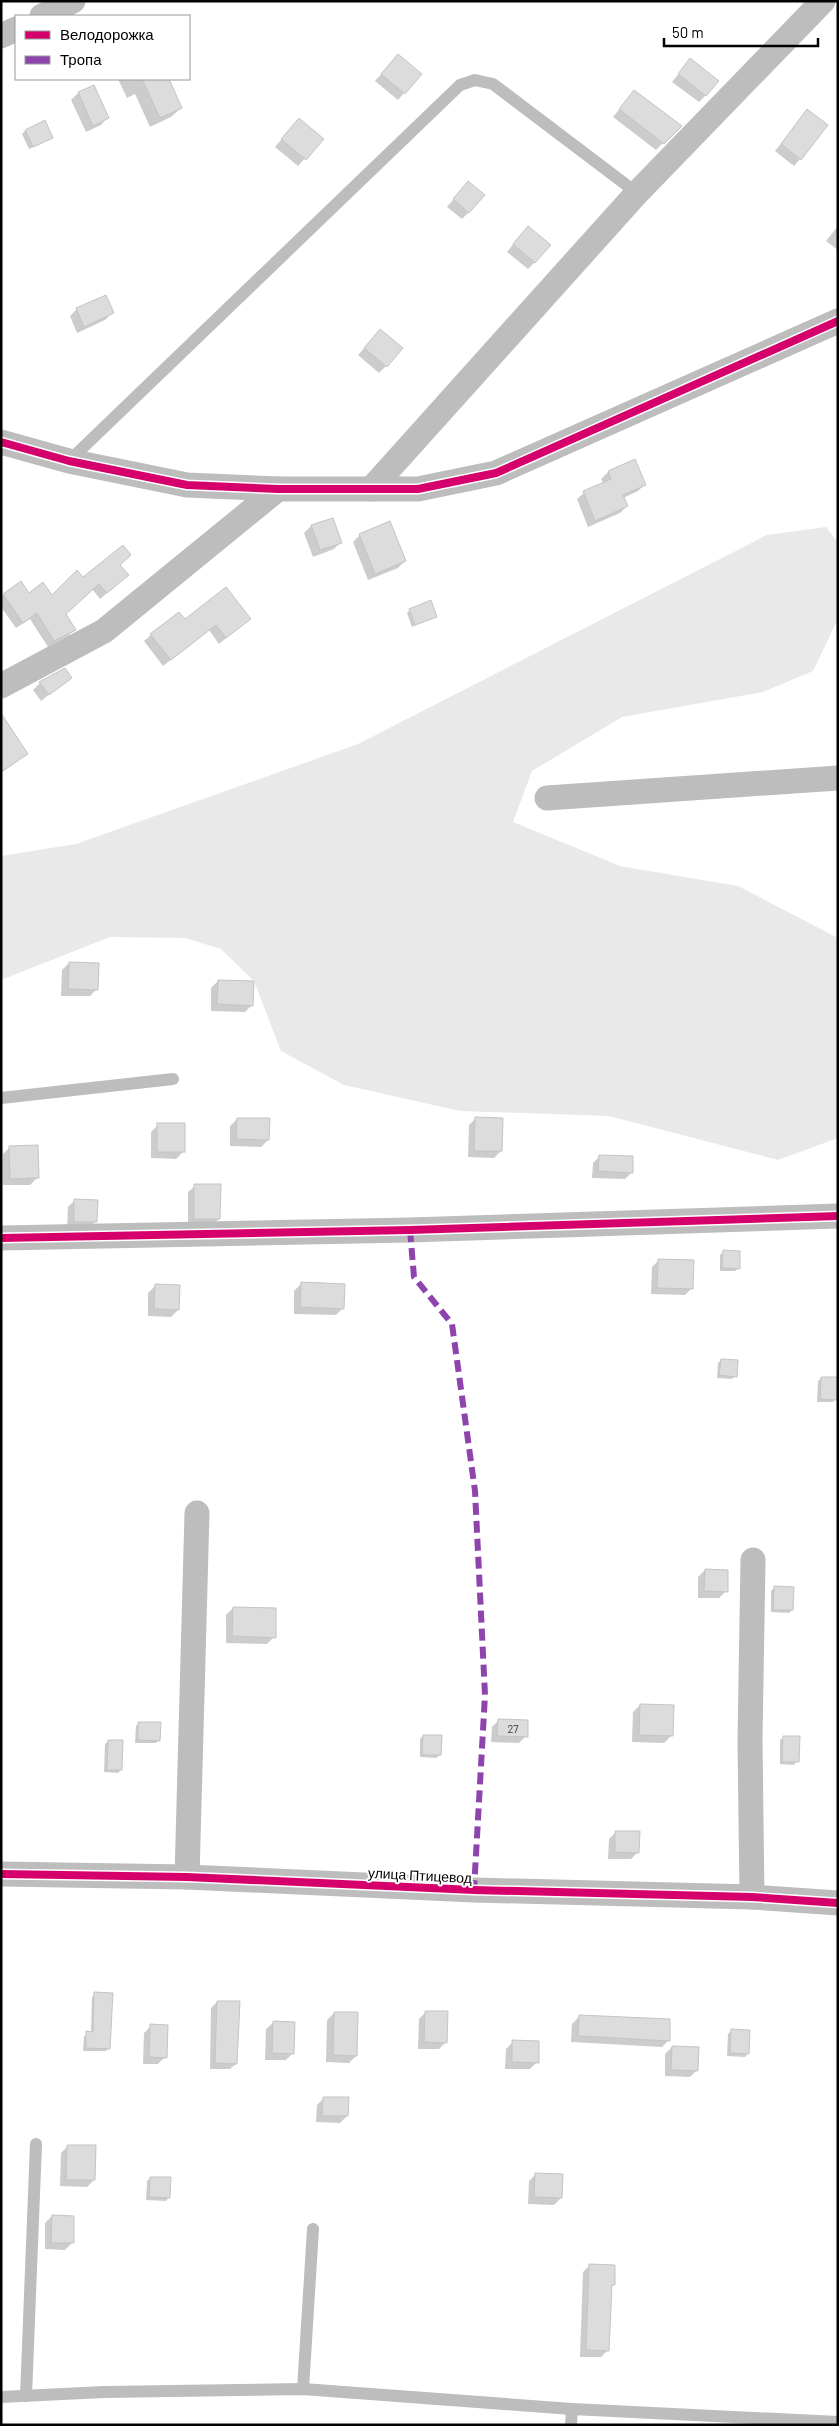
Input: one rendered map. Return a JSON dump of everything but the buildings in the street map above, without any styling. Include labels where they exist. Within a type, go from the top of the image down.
[{"type":"street","points":[[44,15],[73,1]]},
{"type":"street","points":[[371,489],[637,193],[822,1]]},
{"type":"street","points":[[834,1],[838,4]]},
{"type":"street","points":[[1,36],[15,29]]},
{"type":"street","points":[[1,442],[69,461],[187,485],[278,489],[418,489],[496,473],[838,321]]},
{"type":"street","points":[[1,686],[104,631],[278,489]]},
{"type":"street","points":[[547,798],[838,778]]},
{"type":"street","points":[[1,1238],[410,1230],[838,1216]]},
{"type":"street","points":[[187,1877],[197,1513]]},
{"type":"street","points":[[752,1560],[750,1740],[752,1898]]},
{"type":"street","name":"улица Птицевод","points":[[1,1874],[187,1877],[484,1890],[752,1898],[838,1903]]},
{"type":"lane","points":[[69,461],[460,85],[475,80],[493,84],[637,193]]},
{"type":"lane","points":[[1,1098],[173,1079]]},
{"type":"lane","points":[[26,2396],[36,2144]]},
{"type":"lane","points":[[303,2388],[312,2229]]},
{"type":"lane","points":[[1,2398],[303,2388],[572,2408],[838,2422]]},
{"type":"lane","points":[[571,2425],[572,2408]]},
{"type":"shaded area","points":[[826,527],[838,542],[838,619],[813,671],[763,692],[622,717],[532,771],[513,822],[620,866],[738,886],[838,938],[838,1138],[778,1160],[609,1116],[460,1111],[344,1085],[281,1051],[254,981],[221,949],[185,938],[110,937],[1,980],[1,856],[76,844],[358,744],[767,535]]},
{"type":"marked path","points":[[410,1230],[414,1277],[452,1324],[475,1491],[485,1695],[474,1890]]},
{"type":"cycle path","points":[[1,442],[69,461],[187,485],[278,489],[418,489],[496,473],[838,321]]},
{"type":"cycle path","points":[[1,1238],[410,1230],[838,1216]]},
{"type":"cycle path","points":[[1,1874],[187,1877],[474,1890],[752,1897],[838,1903]]}]
